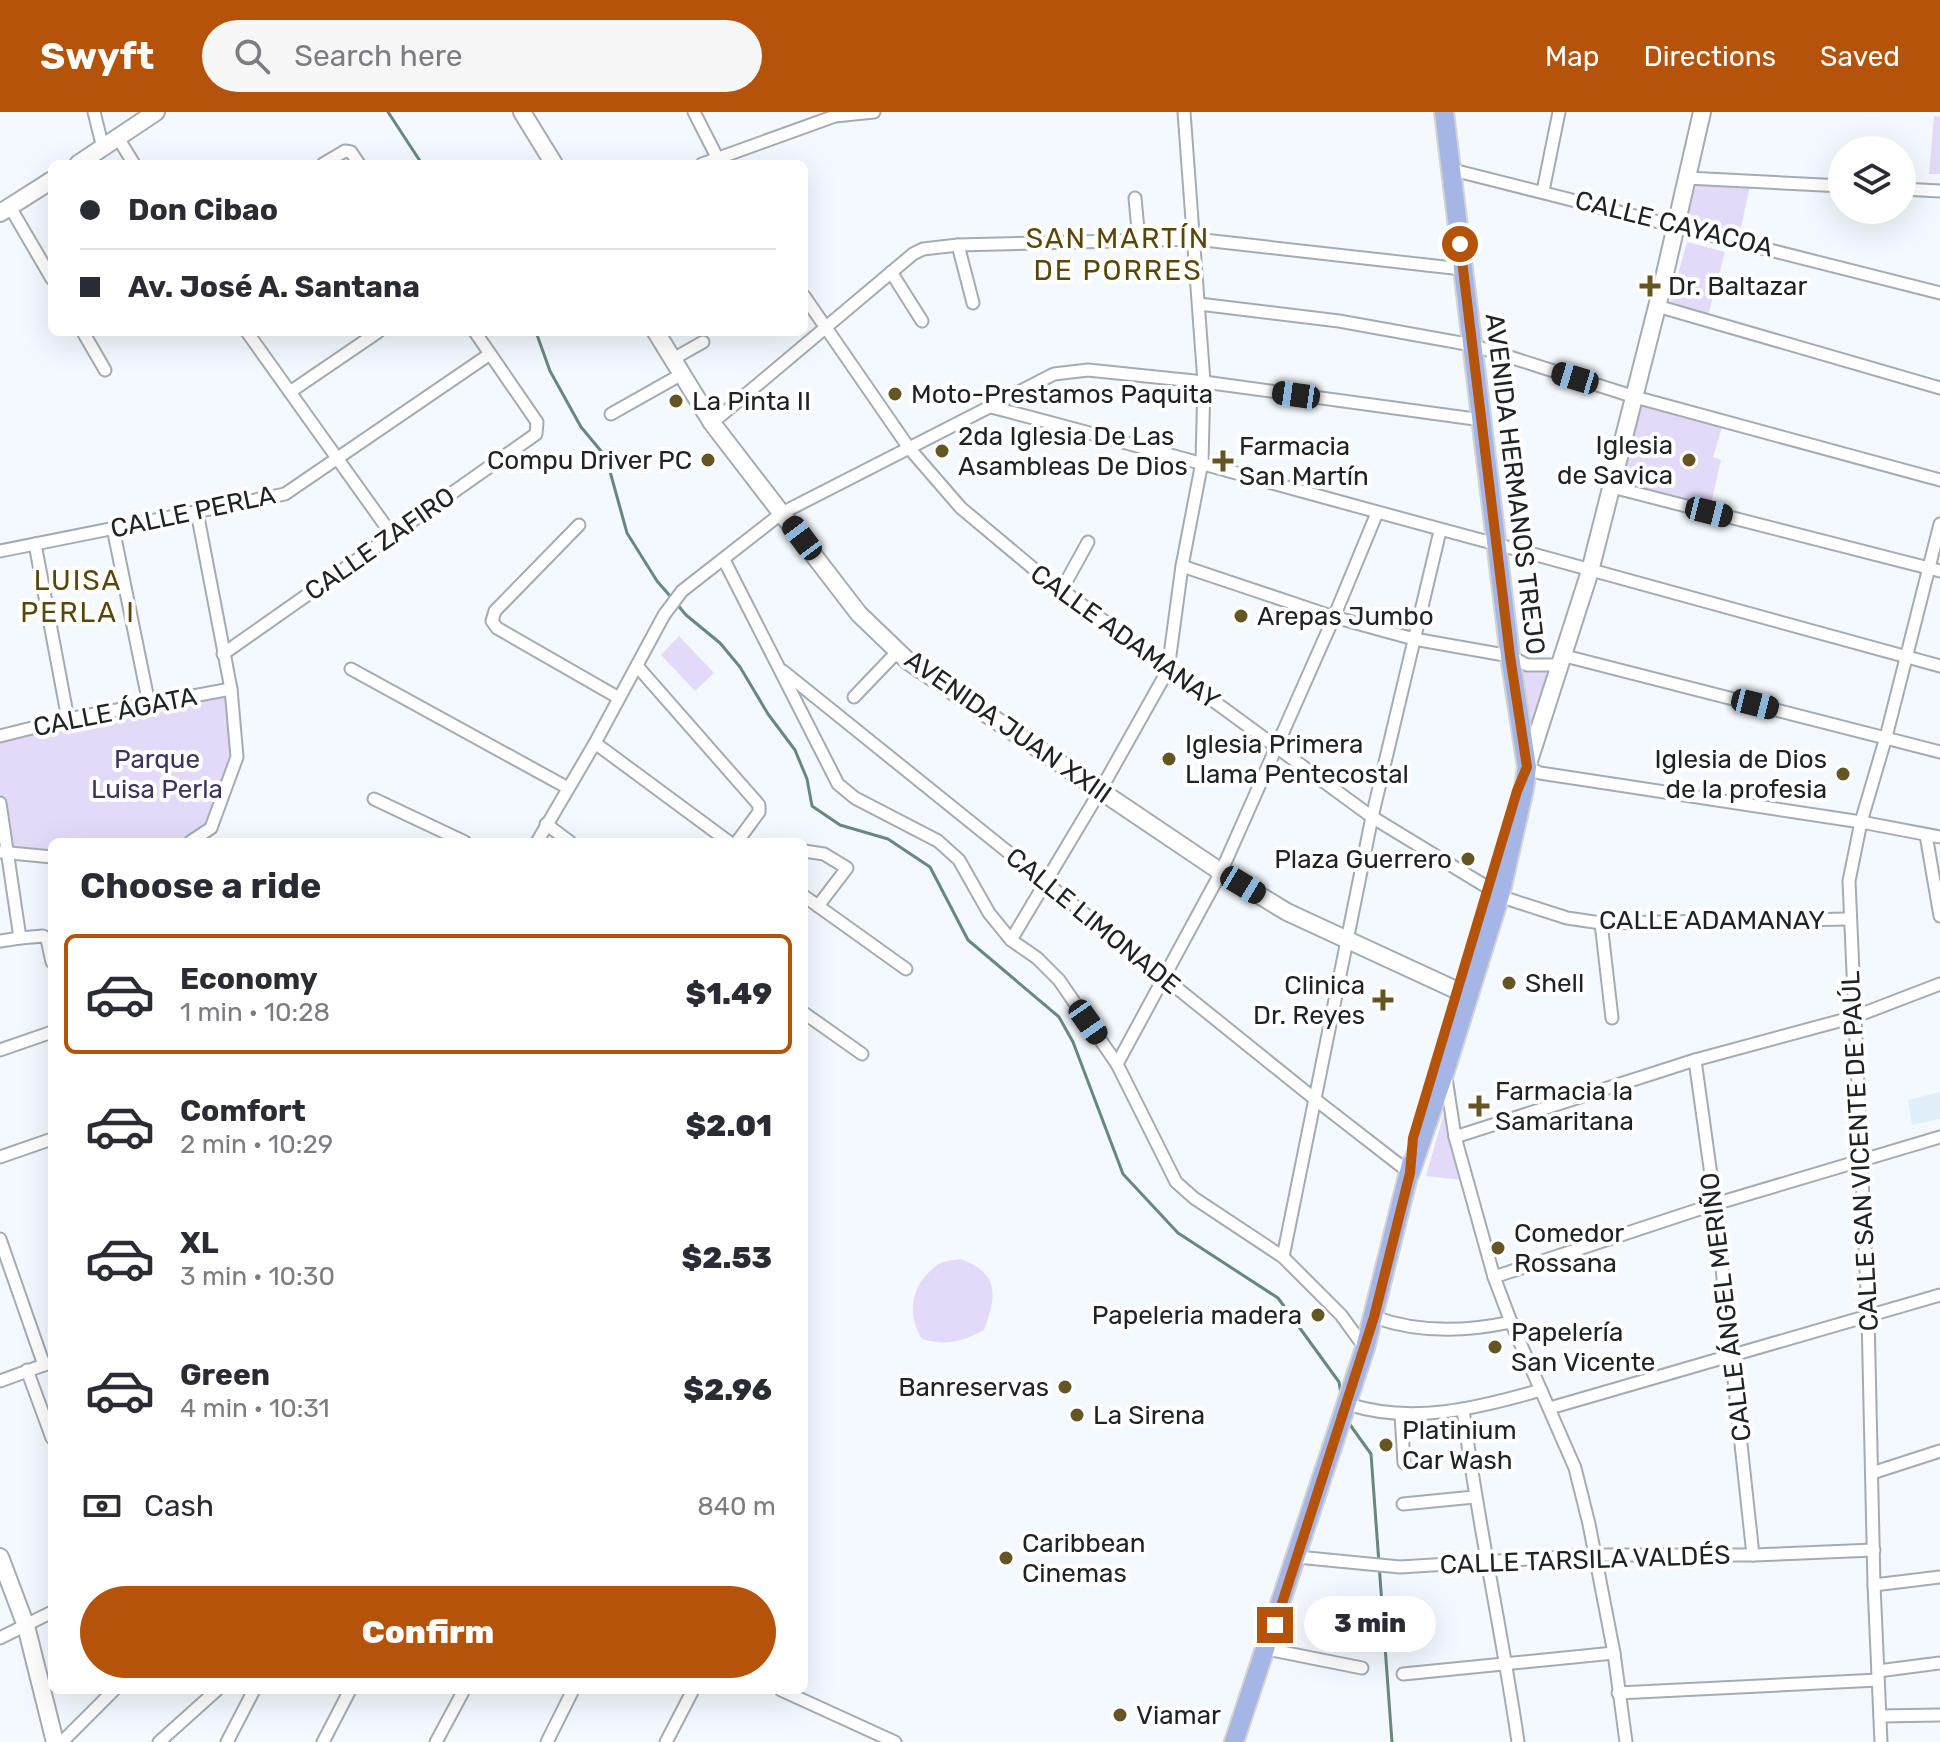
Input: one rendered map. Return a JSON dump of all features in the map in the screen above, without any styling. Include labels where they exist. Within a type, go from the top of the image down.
[{"type":"main road","points":[[84,160],[156,112]]},
{"type":"main road","points":[[522,112],[552,160]]},
{"type":"main road","name":"AVENIDA HERMANOS TREJO","points":[[1444,112],[1510,656],[1527,767]]},
{"type":"main road","points":[[1410,1173],[1413,1138],[1463,994],[1494,891],[1517,791],[1590,571],[1635,397],[1702,112]]},
{"type":"main road","points":[[5,210],[48,183]]},
{"type":"main road","name":"AVENIDA JUAN XXIII","points":[[659,336],[712,423],[859,614],[908,661],[1221,872],[1287,912],[1463,994]]},
{"type":"main road","points":[[1234,1742],[1365,1348],[1410,1173],[1445,1071],[1463,994]]},
{"type":"main road","points":[[0,1557],[26,1626],[55,1742]]},
{"type":"street","points":[[94,112],[103,148]]},
{"type":"street","points":[[694,112],[718,160]]},
{"type":"street","points":[[721,160],[834,114],[874,112]]},
{"type":"street","points":[[1011,940],[1168,670],[1182,566],[1202,462],[1204,382],[1184,112]]},
{"type":"street","points":[[1543,191],[1559,112]]},
{"type":"street","points":[[118,138],[132,160]]},
{"type":"street","points":[[329,160],[341,152],[351,152],[356,160]]},
{"type":"street","name":"CALLE CAYACOA","points":[[1453,170],[1940,293]]},
{"type":"street","points":[[1687,178],[1828,185]]},
{"type":"street","points":[[1916,190],[1940,191]]},
{"type":"street","points":[[1135,198],[1139,240]]},
{"type":"street","points":[[5,210],[48,273]]},
{"type":"street","points":[[712,423],[891,272],[923,249],[958,245],[1195,239],[1462,269]]},
{"type":"street","points":[[958,245],[973,303]]},
{"type":"street","points":[[891,272],[922,321]]},
{"type":"street","name":"CALLE ADAMANAY","points":[[808,302],[909,448],[961,508],[990,535],[1168,670],[1372,817],[1494,891],[1567,918],[1601,923],[1849,919]]},
{"type":"street","points":[[1199,304],[1339,321],[1472,345],[1635,397],[1940,480]]},
{"type":"street","points":[[1657,306],[1940,388]]},
{"type":"street","points":[[85,336],[105,370]]},
{"type":"street","points":[[250,336],[392,535]]},
{"type":"street","points":[[290,392],[372,336]]},
{"type":"street","points":[[478,336],[490,354]]},
{"type":"street","points":[[673,359],[703,342]]},
{"type":"street","name":"CALLE ZAFIRO","points":[[223,654],[536,434],[537,422],[490,354]]},
{"type":"street","name":"CALLE PERLA","points":[[0,551],[285,494],[490,354]]},
{"type":"street","points":[[539,838],[664,615],[682,591],[782,513],[1054,374],[1068,370],[1204,382],[1482,420]]},
{"type":"street","points":[[611,414],[682,374]]},
{"type":"street","points":[[991,407],[1202,462],[1440,531],[1940,666]]},
{"type":"street","points":[[1612,487],[1934,569]]},
{"type":"street","points":[[196,838],[211,828],[237,757],[231,689],[197,512]]},
{"type":"street","points":[[1117,1064],[1221,872],[1377,513]]},
{"type":"street","name":"CALLE SAN VICENTE DE PAÚL","points":[[1881,1742],[1868,1315],[1849,881],[1861,822],[1906,657],[1934,569],[1940,524]]},
{"type":"street","points":[[579,525],[495,611],[492,621],[497,628],[619,698]]},
{"type":"street","points":[[113,528],[149,704]]},
{"type":"street","points":[[1283,1257],[1372,817],[1440,531]]},
{"type":"street","points":[[1061,591],[1088,542]]},
{"type":"street","points":[[35,544],[68,719]]},
{"type":"street","points":[[724,560],[838,784],[855,798],[938,841],[959,860],[989,913],[1011,940],[1037,958],[1059,980],[1117,1064],[1176,1182],[1194,1198],[1283,1257],[1341,1315],[1365,1348]]},
{"type":"street","points":[[1182,566],[1334,617],[1414,639],[1510,656],[1527,665],[1560,660],[1940,752]]},
{"type":"street","points":[[854,697],[898,651]]},
{"type":"street","points":[[637,666],[759,805],[759,812],[740,838]]},
{"type":"street","name":"CALLE LIMONADE","points":[[777,666],[1410,1173]]},
{"type":"street","points":[[351,669],[568,788]]},
{"type":"street","name":"CALLE ÁGATA","points":[[0,736],[68,719],[231,689]]},
{"type":"street","points":[[595,743],[724,838]]},
{"type":"street","points":[[1527,767],[1540,773],[1940,837]]},
{"type":"street","points":[[374,799],[457,838]]},
{"type":"street","points":[[0,803],[4,851],[20,938]]},
{"type":"street","points":[[546,824],[565,838]]},
{"type":"street","points":[[1926,835],[1940,916]]},
{"type":"street","points":[[4,851],[48,856]]},
{"type":"street","points":[[808,852],[824,854],[847,868],[818,906]]},
{"type":"street","points":[[808,899],[906,969]]},
{"type":"street","points":[[1601,923],[1612,1018]]},
{"type":"street","points":[[0,941],[43,936],[48,944]]},
{"type":"street","points":[[1455,1137],[1695,1060],[1854,1017],[1940,984]]},
{"type":"street","points":[[808,1016],[862,1054]]},
{"type":"street","points":[[0,1050],[48,1033]]},
{"type":"street","name":"CALLE ÁNGEL MERIÑO","points":[[1695,1060],[1715,1204],[1753,1555]]},
{"type":"street","points":[[1445,1071],[1455,1137],[1494,1277],[1575,1468],[1614,1653],[1626,1742]]},
{"type":"street","points":[[1494,1277],[1715,1204],[1940,1137]]},
{"type":"street","points":[[0,1157],[48,1140]]},
{"type":"street","points":[[0,1239],[48,1364],[0,1381]]},
{"type":"street","points":[[1550,1408],[1940,1295]]},
{"type":"street","points":[[1374,1317],[1394,1324],[1435,1329],[1484,1328],[1511,1322]]},
{"type":"street","points":[[27,1370],[48,1427]]},
{"type":"street","points":[[1347,1406],[1401,1415],[1463,1409],[1541,1390]]},
{"type":"street","points":[[1463,1409],[1474,1497],[1507,1664],[1518,1742]]},
{"type":"street","points":[[1401,1415],[1404,1463]]},
{"type":"street","points":[[1872,1473],[1940,1451]]},
{"type":"street","points":[[1403,1504],[1474,1497]]},
{"type":"street","name":"CALLE TARSILA VALDÉS","points":[[1297,1557],[1400,1567],[1594,1555],[1753,1555],[1874,1550]]},
{"type":"street","points":[[1874,1585],[1940,1577]]},
{"type":"street","points":[[0,1638],[48,1614]]},
{"type":"street","points":[[1267,1649],[1362,1668]]},
{"type":"street","points":[[1403,1674],[1614,1653]]},
{"type":"street","points":[[1618,1693],[1878,1675],[1940,1663]]},
{"type":"street","points":[[62,1742],[110,1694]]},
{"type":"street","points":[[159,1742],[213,1694]]},
{"type":"street","points":[[227,1742],[252,1694]]},
{"type":"street","points":[[323,1742],[348,1694]]},
{"type":"street","points":[[436,1742],[462,1694]]},
{"type":"street","points":[[547,1742],[571,1694]]},
{"type":"street","points":[[666,1742],[691,1694]]},
{"type":"street","points":[[790,1694],[895,1742]]},
{"type":"street","points":[[1880,1716],[1940,1715]]},
{"type":"shaded area","points":[[1940,1092],[1940,1119],[1912,1125],[1908,1100]]},
{"type":"green space","points":[[1934,116],[1940,117],[1940,174],[1929,174]]},
{"type":"green space","points":[[1687,178],[1751,181],[1738,241],[1675,224]]},
{"type":"green space","points":[[1687,242],[1725,252],[1708,315],[1670,303]]},
{"type":"green space","points":[[1635,397],[1724,421],[1713,457],[1721,460],[1709,512],[1612,487]]},
{"type":"green space","points":[[679,636],[714,673],[695,691],[661,655]]},
{"type":"green space","points":[[1514,658],[1559,665],[1527,767]]},
{"type":"green space","name":"Parque Luisa Perla","points":[[231,689],[237,757],[211,828],[196,838],[48,838],[48,856],[8,851],[0,803],[0,736]]},
{"type":"green space","points":[[1446,1106],[1449,1140],[1462,1180],[1426,1176]]},
{"type":"green space","points":[[960,1259],[983,1271],[992,1287],[991,1307],[984,1330],[953,1342],[922,1339],[914,1319],[916,1291],[936,1266]]},
{"type":"waterway","points":[[388,112],[419,160]]},
{"type":"waterway","points":[[537,336],[550,371],[581,427],[606,457],[627,533],[657,581],[671,597]]},
{"type":"waterway","points":[[676,603],[720,643],[740,667],[768,714],[795,750],[807,779],[812,806],[840,825],[888,839],[930,867],[968,940],[1059,1017],[1073,1042],[1123,1174],[1178,1233],[1278,1298],[1339,1382],[1341,1395]]},
{"type":"waterway","points":[[1348,1422],[1371,1454],[1392,1742]]},
{"type":"place","name":"Dr. Baltazar","points":[[1650,286]]},
{"type":"place","name":"Moto-Prestamos Paquita","points":[[895,394]]},
{"type":"place","name":"La Pinta II","points":[[676,401]]},
{"type":"place","name":"2da Iglesia De Las Asambleas De Dios","points":[[942,451]]},
{"type":"place","name":"Compu Driver PC","points":[[708,460]]},
{"type":"place","name":"Iglesia de Savica","points":[[1689,460]]},
{"type":"place","name":"Farmacia San Martín","points":[[1223,461]]},
{"type":"place","name":"Arepas Jumbo","points":[[1241,616]]},
{"type":"place","name":"Iglesia Primera Llama Pentecostal","points":[[1169,759]]},
{"type":"place","name":"Iglesia de Dios de la profesia","points":[[1843,774]]},
{"type":"place","name":"Plaza Guerrero","points":[[1468,859]]},
{"type":"place","name":"Shell","points":[[1509,983]]},
{"type":"place","name":"Clinica Dr. Reyes","points":[[1383,1000]]},
{"type":"place","name":"Farmacia la Samaritana","points":[[1479,1106]]},
{"type":"place","name":"Comedor Rossana","points":[[1498,1248]]},
{"type":"place","name":"Papeleria madera","points":[[1318,1315]]},
{"type":"place","name":"Papelería San Vicente","points":[[1495,1347]]},
{"type":"place","name":"Banreservas","points":[[1065,1387]]},
{"type":"place","name":"La Sirena","points":[[1077,1415]]},
{"type":"place","name":"Platinium Car Wash","points":[[1386,1445]]},
{"type":"place","name":"Caribbean Cinemas","points":[[1006,1558]]},
{"type":"place","name":"Viamar","points":[[1120,1715]]},
{"type":"district","name":"SAN MARTÍN DE PORRES","points":[[1118,254]]},
{"type":"district","name":"LUISA PERLA I","points":[[78,596]]},
{"type":"route","points":[[1275,1625],[1348,1404],[1410,1173],[1413,1138],[1517,791],[1527,767],[1510,656],[1460,244]]}]
